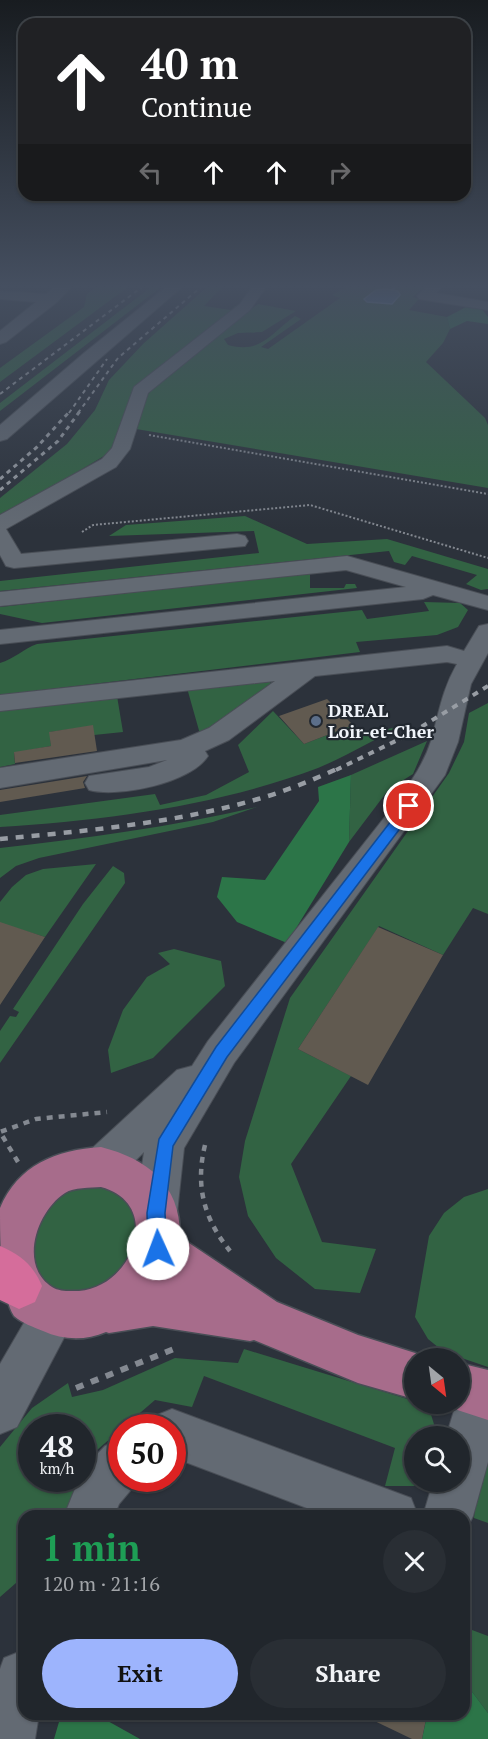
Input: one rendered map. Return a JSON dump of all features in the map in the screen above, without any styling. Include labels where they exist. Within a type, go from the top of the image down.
[{"type":"main road","points":[[105,1310],[126,1298],[142,1280],[157,1231],[148,1196],[135,1182],[119,1172],[101,1167],[76,1168],[53,1177],[32,1193],[16,1215],[9,1240],[9,1278],[34,1303],[56,1313],[80,1316],[153,1303],[261,1319],[358,1359],[404,1372]]},
{"type":"main road","points":[[157,1231],[261,1319]]},
{"type":"street","points":[[0,435],[76,368]]},
{"type":"street","points":[[0,524],[109,463],[122,448],[140,391],[169,368]]},
{"type":"street","points":[[0,534],[14,561],[237,541]]},
{"type":"street","points":[[0,599],[346,563],[488,603]]},
{"type":"street","points":[[0,637],[439,590]]},
{"type":"street","points":[[157,1231],[165,1144],[221,1052],[409,806],[430,775],[444,742],[458,684],[488,632]]},
{"type":"street","points":[[0,703],[447,654],[470,660]]},
{"type":"street","points":[[0,795],[154,776],[186,764],[219,734],[309,668]]},
{"type":"street","points":[[0,778],[187,748],[219,734]]},
{"type":"street","points":[[101,1167],[221,1052]]},
{"type":"street","points":[[0,1410],[56,1313]]},
{"type":"street","points":[[469,1426],[476,1392]]},
{"type":"street","points":[[186,1438],[377,1510]]},
{"type":"street","points":[[91,1510],[100,1488],[108,1479]]},
{"type":"street","points":[[450,1510],[455,1492]]},
{"type":"path","points":[[127,431],[488,494]]},
{"type":"path","points":[[42,558],[93,525],[310,505],[488,558]]},
{"type":"path","points":[[0,1131],[36,1119],[104,1114],[112,1108]]},
{"type":"path","points":[[206,1142],[200,1162],[201,1198],[215,1234],[239,1260]]},
{"type":"path","points":[[76,1388],[177,1347],[187,1347]]},
{"type":"green space","points":[[0,368],[19,368],[0,382]]},
{"type":"green space","points":[[45,368],[56,368],[0,411],[0,403]]},
{"type":"green space","points":[[120,368],[162,368],[133,391],[117,440],[109,453],[0,518],[0,498],[67,444],[95,410],[109,380]]},
{"type":"green space","points":[[172,368],[432,368],[485,418],[488,425],[488,488],[136,429],[144,391]]},
{"type":"green space","points":[[245,516],[307,544],[387,539],[488,569],[488,589],[481,590],[466,584],[477,575],[412,556],[405,565],[394,562],[389,551],[0,591],[0,581],[259,553],[254,531],[109,536],[126,525]]},
{"type":"green space","points":[[310,573],[310,588],[344,588],[346,584],[355,584],[357,588],[42,623],[0,614],[0,607]]},
{"type":"green space","points":[[424,602],[460,603],[468,610],[458,627],[437,635],[356,642],[360,652],[0,695],[0,663],[37,644],[362,610],[367,619],[429,611]]},
{"type":"green space","points":[[270,681],[271,685],[225,720],[200,734],[187,688]]},
{"type":"green space","points":[[117,696],[123,732],[94,735],[92,726],[50,732],[51,746],[14,753],[15,764],[0,767],[0,709]]},
{"type":"green space","points":[[488,703],[488,914],[473,908],[443,955],[379,926],[298,1049],[351,1076],[291,1164],[322,1242],[376,1249],[360,1293],[315,1289],[276,1258],[248,1216],[239,1177],[245,1141],[290,998],[449,773],[464,742],[469,713]]},
{"type":"green space","points":[[273,711],[304,744],[353,725],[360,736],[404,725],[318,768],[241,792],[201,802],[121,815],[0,827],[0,815],[155,794],[160,805],[206,795],[249,772],[238,745]]},
{"type":"green space","points":[[427,741],[413,774],[389,789],[349,842],[351,775]]},
{"type":"green space","points":[[351,775],[349,842],[287,943],[237,922],[217,897],[222,877],[265,880],[319,801],[318,787]]},
{"type":"green space","points":[[257,807],[213,822],[39,858],[16,866],[0,878],[0,848],[129,831]]},
{"type":"green space","points":[[96,864],[45,937],[0,923],[0,902],[26,875],[43,869]]},
{"type":"green space","points":[[113,866],[124,873],[125,883],[0,1063],[0,1031],[10,1016],[16,1017],[19,1012],[13,1009],[83,904]]},
{"type":"green space","points":[[174,949],[221,961],[225,986],[153,1058],[111,1073],[108,1050],[123,1010],[147,977],[170,964],[158,953]]},
{"type":"green space","points":[[90,1182],[126,1193],[146,1223],[118,1296],[35,1293],[23,1232],[50,1197]]},
{"type":"green space","points":[[488,1189],[488,1367],[470,1361],[470,1348],[439,1348],[428,1339],[415,1317],[429,1236],[444,1213],[464,1197]]},
{"type":"green space","points":[[244,1349],[404,1398],[404,1414],[431,1414],[435,1426],[404,1426],[404,1486],[385,1486],[395,1448],[204,1376],[192,1407],[155,1400],[139,1414],[108,1414],[108,1441],[96,1452],[96,1414],[27,1414],[32,1408],[68,1383],[72,1397],[103,1390],[175,1358],[238,1363]]},
{"type":"green space","points":[[18,1425],[18,1492],[79,1492],[72,1510],[18,1510],[18,1581],[0,1597],[0,1447]]},
{"type":"green space","points":[[488,1438],[488,1523],[474,1518],[481,1443]]},
{"type":"green space","points":[[470,1629],[488,1636],[488,1713],[470,1689]]},
{"type":"green space","points":[[470,1689],[488,1713],[488,1739],[422,1739],[426,1720],[470,1720]]},
{"type":"green space","points":[[60,1720],[106,1720],[140,1739],[54,1739]]},
{"type":"building","name":"DREAL Loir-et-Cher","points":[[327,699],[353,725],[304,744],[279,716]]},
{"type":"building","points":[[93,725],[97,751],[15,763],[14,752],[51,746],[49,732]]},
{"type":"building","points":[[87,776],[83,782],[85,788],[0,802],[0,790]]},
{"type":"building","points":[[0,922],[45,937],[0,1005]]},
{"type":"building","points":[[378,927],[443,955],[368,1085],[298,1049]]},
{"type":"building","points":[[372,1720],[426,1720],[422,1739],[412,1739]]},
{"type":"railway","points":[[0,394],[34,368]]},
{"type":"railway","points":[[69,413],[101,368]]},
{"type":"railway","points":[[78,413],[111,368]]},
{"type":"railway","points":[[0,479],[37,447],[70,411]]},
{"type":"railway","points":[[0,490],[58,441],[80,411]]},
{"type":"railway","points":[[336,770],[408,735],[488,686]]},
{"type":"railway","points":[[0,839],[130,825],[195,814],[268,796],[339,768]]},
{"type":"place","name":"DREAL Loir-et-Cher","points":[[316,721]]},
{"type":"route","points":[[158,1249],[156,1213],[165,1144],[221,1052],[409,806]]}]
